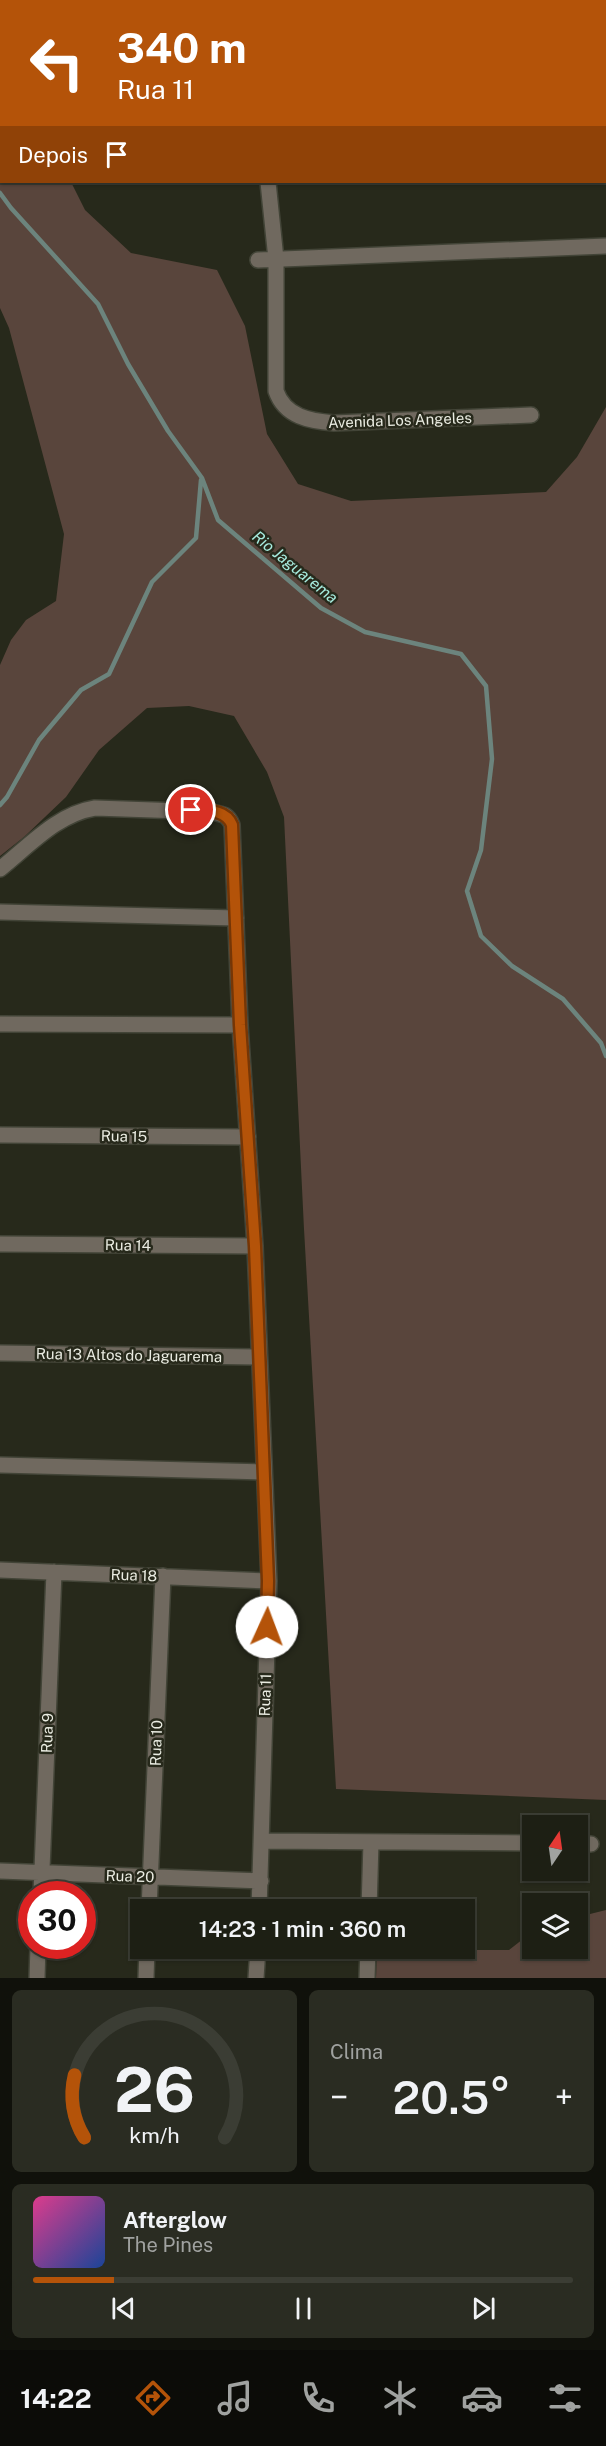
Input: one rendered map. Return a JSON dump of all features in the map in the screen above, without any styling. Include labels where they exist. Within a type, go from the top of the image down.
[{"type":"street","name":"Avenida Los Angeles","points":[[268,183],[276,259],[276,391],[279,400],[286,408],[298,416],[316,422],[334,423],[531,415]]},
{"type":"street","points":[[258,260],[606,246]]},
{"type":"street","name":"Rua 11","points":[[0,869],[65,817],[79,810],[94,808],[211,812],[223,814],[229,818],[232,825],[240,1025],[255,1246],[268,1581],[260,1899]]},
{"type":"street","points":[[0,912],[236,918]]},
{"type":"street","points":[[0,1024],[240,1025]]},
{"type":"street","name":"Rua 15","points":[[0,1135],[248,1137]]},
{"type":"street","name":"Rua 14","points":[[0,1244],[255,1246]]},
{"type":"street","name":"Rua 13 Altos do Jaguarema","points":[[0,1353],[259,1358]]},
{"type":"street","points":[[0,1465],[263,1472]]},
{"type":"street","name":"Rua 18","points":[[0,1570],[268,1581]]},
{"type":"street","name":"Rua 9","points":[[41,1881],[54,1572]]},
{"type":"street","name":"Rua 10","points":[[149,1899],[163,1576]]},
{"type":"street","points":[[262,1841],[522,1844]]},
{"type":"street","points":[[369,1899],[371,1842]]},
{"type":"street","name":"Rua 20","points":[[0,1871],[261,1881]]},
{"type":"street","points":[[37,1978],[38,1959]]},
{"type":"street","points":[[146,1978],[147,1959]]},
{"type":"street","points":[[256,1978],[257,1959]]},
{"type":"street","points":[[368,1959],[368,1978]]},
{"type":"shaded area","points":[[0,183],[72,183],[85,210],[131,253],[217,270],[245,326],[267,434],[298,484],[351,501],[546,492],[577,457],[606,407],[606,1800],[336,1789],[304,1229],[284,817],[267,772],[234,716],[189,706],[147,708],[99,750],[66,797],[24,837],[0,856],[0,665],[11,640],[26,620],[56,601],[64,534],[9,328],[0,308]]},
{"type":"shaded area","points":[[606,1910],[606,1978],[376,1978],[377,1959],[475,1959],[475,1950],[509,1950],[522,1940],[522,1959],[588,1959],[588,1914]]},
{"type":"waterway","name":"Rio Jaguarema","points":[[0,193],[98,304],[128,364],[168,431],[202,478],[218,520],[321,608],[365,632],[461,654],[486,686],[492,759],[481,850],[467,891],[481,936],[512,966],[563,999],[601,1043],[606,1056]]},
{"type":"waterway","points":[[0,805],[7,797],[39,740],[81,690],[109,674],[152,582],[196,538],[201,480]]},
{"type":"route","points":[[191,810],[223,814],[229,818],[232,825],[240,1025],[255,1246],[268,1581],[267,1627]]}]
